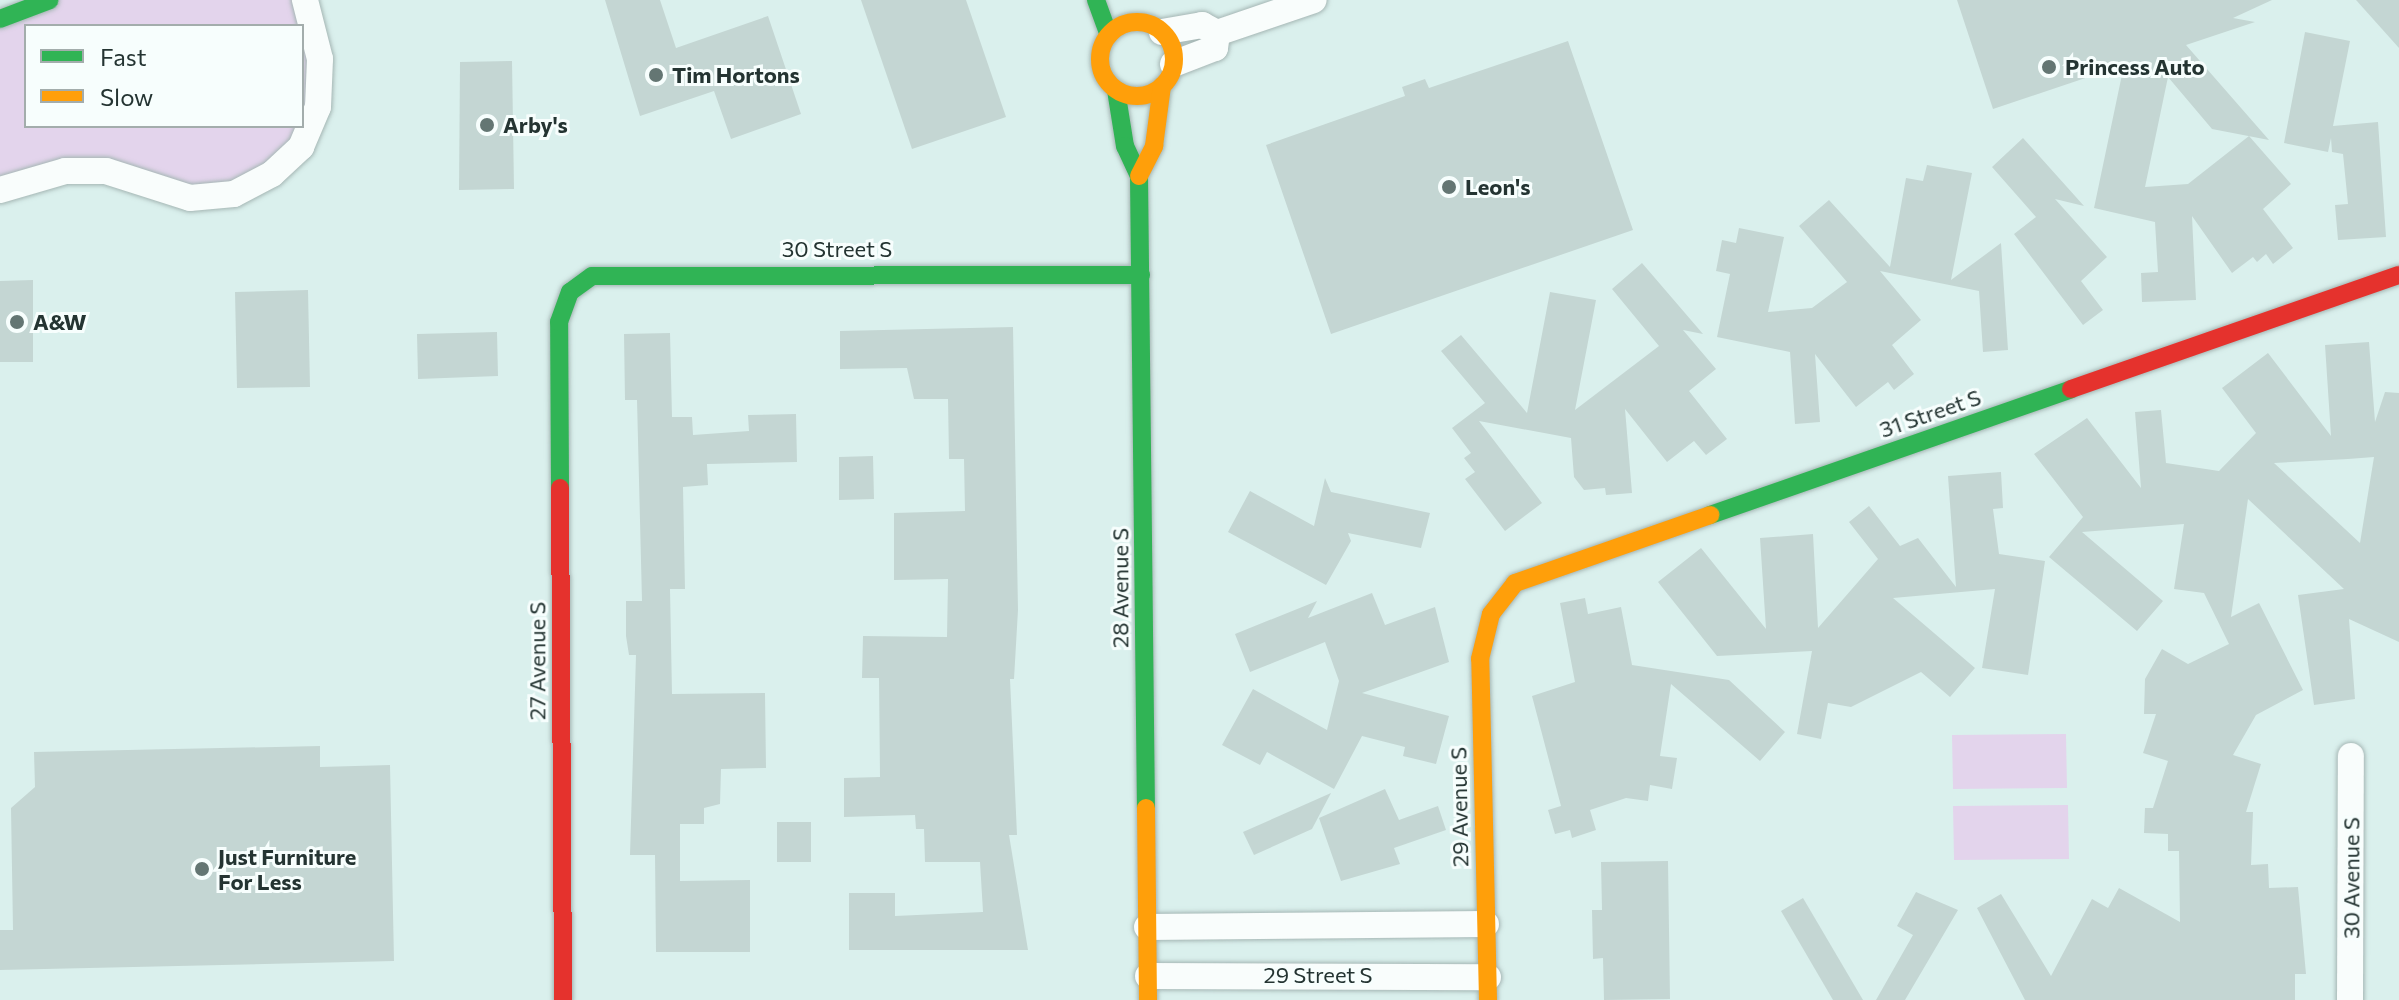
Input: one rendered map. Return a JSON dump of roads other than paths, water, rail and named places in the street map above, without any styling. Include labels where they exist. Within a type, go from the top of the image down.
[{"type":"street","points":[[0,19],[50,0]]},
{"type":"street","points":[[0,190],[65,171],[106,171],[190,198],[234,194],[272,174],[301,147],[318,107],[320,59],[305,0]]},
{"type":"street","name":"28 Avenue S","points":[[1096,0],[1109,35],[1100,58],[1116,90],[1125,146],[1139,176],[1148,988]]},
{"type":"street","name":"28 Avenue S","points":[[1136,0],[1157,29],[1168,75],[1154,146],[1139,176]]},
{"type":"street","points":[[1109,35],[1129,23],[1157,29],[1202,25],[1217,33],[1314,0]]},
{"type":"street","points":[[1116,90],[1140,96],[1168,75],[1215,48],[1217,33]]},
{"type":"street","name":"30 Street S","points":[[559,322],[570,292],[592,276],[623,273],[1141,275]]},
{"type":"street","name":"31 Street S","points":[[1491,614],[1515,583],[2399,275]]},
{"type":"street","name":"27 Avenue S","points":[[559,322],[563,1000]]},
{"type":"street","name":"29 Avenue S","points":[[1488,989],[1480,659],[1491,614]]},
{"type":"street","name":"30 Avenue S","points":[[2350,1000],[2351,756]]},
{"type":"street","points":[[1147,927],[1486,924]]},
{"type":"street","name":"29 Street S","points":[[1148,988],[1488,989]]},
{"type":"place","name":"Princess Auto","points":[[2049,67]]},
{"type":"place","name":"Tim Hortons","points":[[656,75]]},
{"type":"place","name":"Arby's","points":[[487,125]]},
{"type":"place","name":"Leon's","points":[[1449,187]]},
{"type":"place","name":"A&W","points":[[17,322]]},
{"type":"place","name":"Just Furniture For Less","points":[[202,869]]}]
